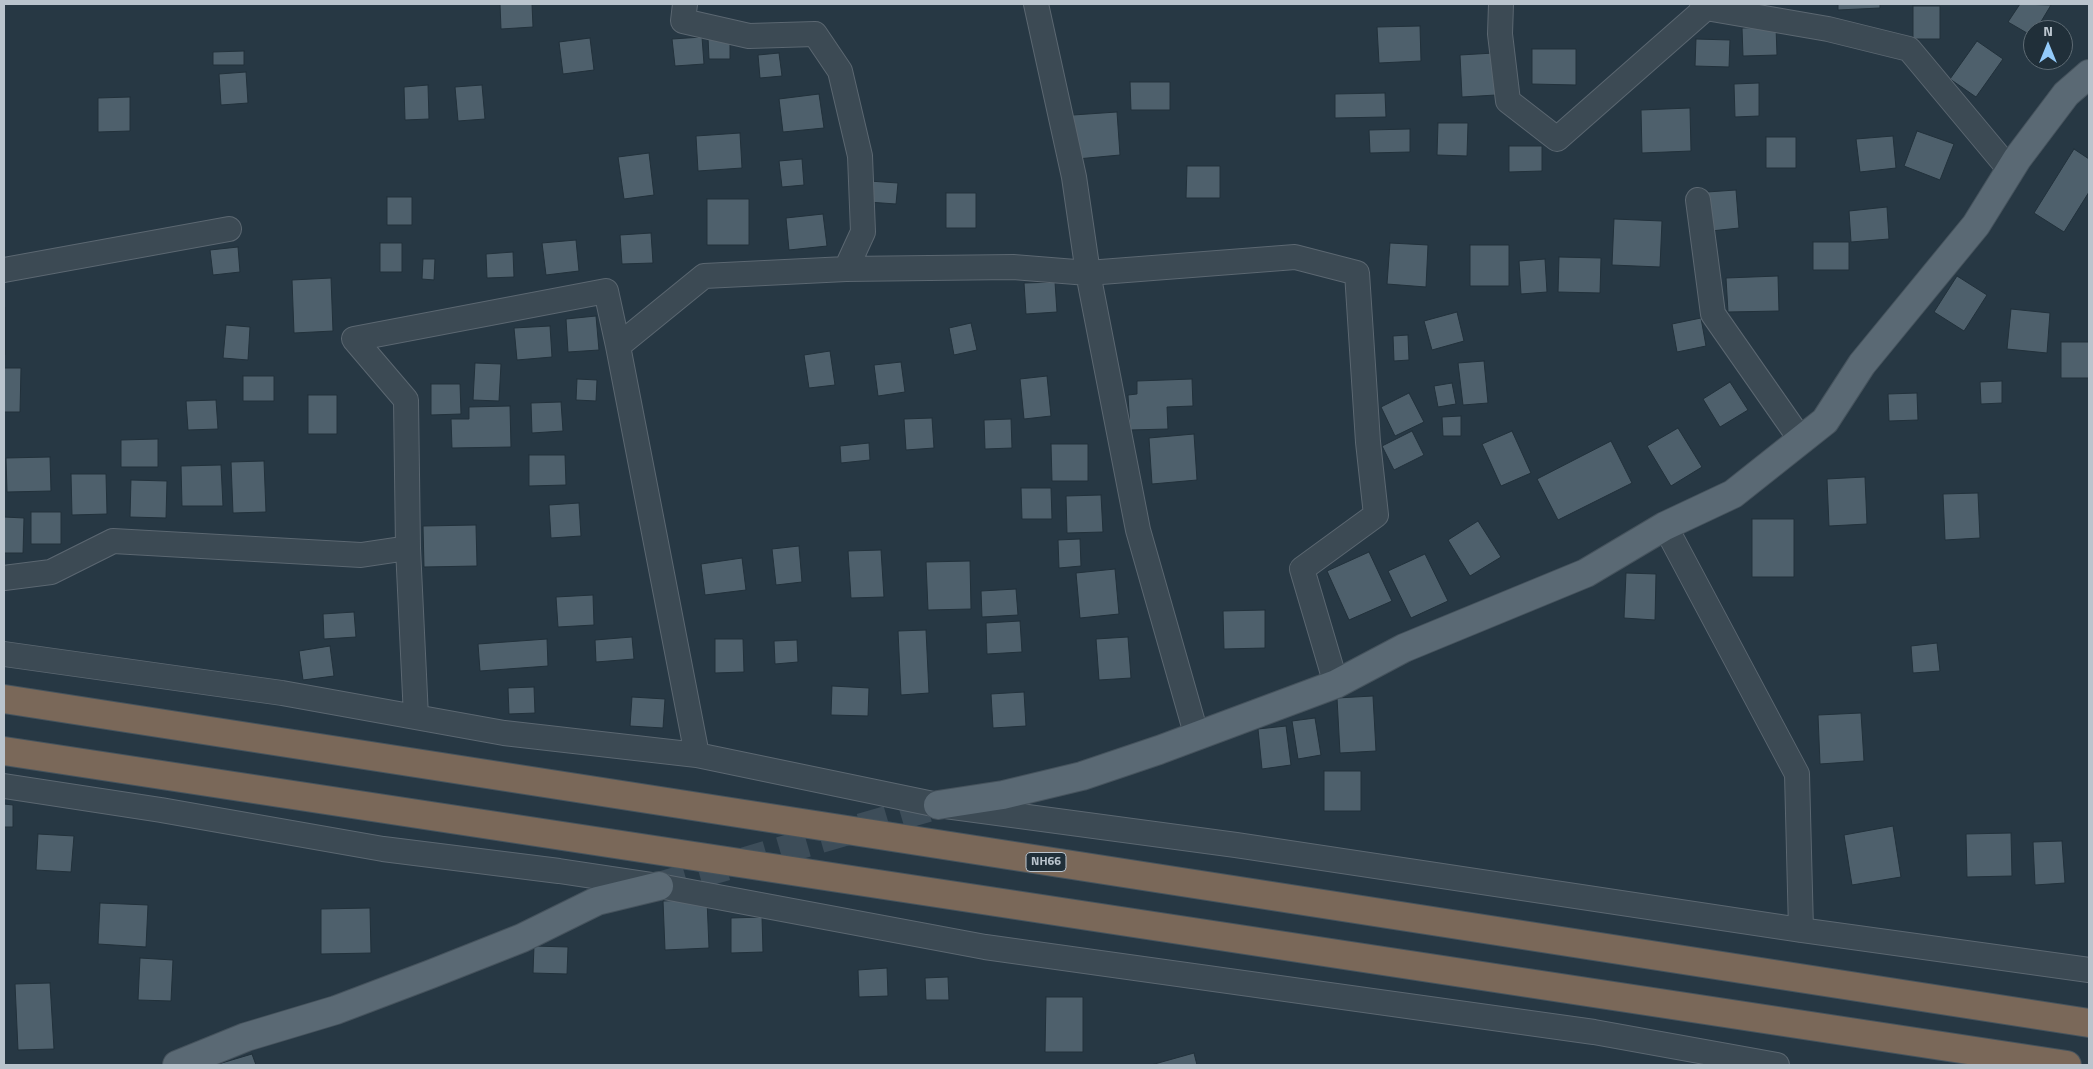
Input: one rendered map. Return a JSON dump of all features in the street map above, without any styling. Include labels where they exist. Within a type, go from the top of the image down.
[{"type":"highway","name":"NH66","points":[[4,699],[2089,1023]]},
{"type":"highway","points":[[4,751],[2067,1065]]},
{"type":"main road","points":[[938,805],[1003,795],[1082,776],[1197,737],[1336,684],[1404,648],[1586,572],[1665,526],[1733,494],[1825,421],[1862,364],[1976,226],[2010,170],[2066,94],[2089,74]]},
{"type":"main road","points":[[177,1065],[246,1037],[336,1010],[431,974],[522,938],[597,901],[659,886]]},
{"type":"street","points":[[685,4],[683,21],[749,36],[814,34],[840,71],[860,156],[864,232],[846,268]]},
{"type":"street","points":[[1036,4],[1074,177],[1088,274],[1138,530],[1197,737]]},
{"type":"street","points":[[1501,4],[1500,34],[1508,101],[1557,140],[1704,6],[1828,29],[1909,49],[2010,170]]},
{"type":"street","points":[[1698,200],[1713,314],[1801,440]]},
{"type":"street","points":[[4,270],[229,229]]},
{"type":"street","points":[[618,346],[704,276],[846,268],[1013,267],[1088,274],[1295,257],[1358,273],[1368,442],[1376,515],[1302,569],[1336,684]]},
{"type":"street","points":[[416,717],[408,548],[406,400],[354,339],[606,291],[697,755]]},
{"type":"street","points":[[1665,526],[1797,774],[1800,930]]},
{"type":"street","points":[[4,578],[51,572],[114,541],[361,555],[408,548]]},
{"type":"street","points":[[4,654],[282,693],[504,733],[697,755],[938,805],[1236,845],[1800,930],[2089,970]]},
{"type":"street","points":[[4,786],[161,810],[383,849],[659,886],[985,947],[1594,1032],[1777,1065]]},
{"type":"building","points":[[500,4],[532,4],[533,27],[501,29]]},
{"type":"building","points":[[1838,4],[1880,4],[1880,8],[1838,10]]},
{"type":"building","points":[[2020,4],[2051,5],[2042,20],[2023,20],[2023,31],[2008,22]]},
{"type":"building","points":[[1913,6],[1940,6],[1940,39],[1913,39]]},
{"type":"building","points":[[1420,26],[1421,61],[1379,63],[1377,27]]},
{"type":"building","points":[[1776,27],[1777,55],[1743,56],[1742,28]]},
{"type":"building","points":[[702,37],[704,64],[675,66],[672,39]]},
{"type":"building","points":[[708,37],[730,37],[730,59],[709,59]]},
{"type":"building","points":[[590,38],[594,70],[563,74],[559,42]]},
{"type":"building","points":[[1696,39],[1730,40],[1729,67],[1695,66]]},
{"type":"building","points":[[1977,41],[2003,59],[1976,97],[1950,79]]},
{"type":"building","points":[[1532,49],[1576,49],[1576,85],[1532,84]]},
{"type":"building","points":[[244,51],[244,65],[213,65],[213,52]]},
{"type":"building","points":[[779,53],[782,76],[760,78],[758,55]]},
{"type":"building","points":[[1494,53],[1496,95],[1462,97],[1460,55]]},
{"type":"building","points":[[246,72],[248,103],[221,105],[219,74]]},
{"type":"building","points":[[1130,82],[1170,82],[1170,110],[1131,110]]},
{"type":"building","points":[[1759,83],[1759,116],[1735,117],[1734,84]]},
{"type":"building","points":[[428,85],[429,119],[405,120],[404,87]]},
{"type":"building","points":[[482,85],[485,119],[458,121],[455,87]]},
{"type":"building","points":[[1385,93],[1386,117],[1335,118],[1335,94]]},
{"type":"building","points":[[819,94],[824,128],[783,132],[779,99]]},
{"type":"building","points":[[130,97],[130,131],[98,132],[98,98]]},
{"type":"building","points":[[1690,108],[1691,151],[1642,153],[1641,110]]},
{"type":"building","points":[[1117,112],[1120,155],[1077,159],[1073,115]]},
{"type":"building","points":[[1438,123],[1468,123],[1467,156],[1437,155]]},
{"type":"building","points":[[1410,129],[1410,152],[1370,153],[1369,130]]},
{"type":"building","points":[[1917,131],[1954,144],[1940,180],[1904,166]]},
{"type":"building","points":[[740,133],[742,168],[698,171],[696,136]]},
{"type":"building","points":[[1893,136],[1896,168],[1860,172],[1856,139]]},
{"type":"building","points":[[1766,137],[1796,137],[1796,168],[1766,168]]},
{"type":"building","points":[[1509,146],[1542,146],[1542,171],[1509,172]]},
{"type":"building","points":[[2074,149],[2089,159],[2089,192],[2064,232],[2034,213]]},
{"type":"building","points":[[649,153],[654,195],[624,199],[618,157]]},
{"type":"building","points":[[802,159],[804,185],[782,187],[779,161]]},
{"type":"building","points":[[1187,166],[1220,166],[1220,198],[1186,198]]},
{"type":"building","points":[[869,181],[898,183],[896,204],[868,202]]},
{"type":"building","points":[[1736,190],[1739,228],[1711,231],[1707,192]]},
{"type":"building","points":[[946,193],[976,193],[976,228],[946,228]]},
{"type":"building","points":[[387,197],[412,197],[412,225],[387,225]]},
{"type":"building","points":[[707,199],[749,199],[749,245],[707,245]]},
{"type":"building","points":[[1887,207],[1889,239],[1851,242],[1849,211]]},
{"type":"building","points":[[823,214],[827,246],[789,250],[786,218]]},
{"type":"building","points":[[1614,219],[1662,221],[1660,267],[1612,265]]},
{"type":"building","points":[[651,233],[653,263],[622,264],[620,235]]},
{"type":"building","points":[[576,240],[579,271],[546,275],[542,243]]},
{"type":"building","points":[[1813,242],[1849,242],[1849,270],[1813,270]]},
{"type":"building","points":[[380,243],[402,243],[402,272],[380,272]]},
{"type":"building","points":[[1390,243],[1428,245],[1426,287],[1387,284]]},
{"type":"building","points":[[1470,245],[1509,245],[1509,286],[1470,286]]},
{"type":"building","points":[[238,247],[240,272],[213,275],[210,250]]},
{"type":"building","points":[[513,252],[514,277],[487,278],[486,254]]},
{"type":"building","points":[[1559,257],[1601,258],[1600,293],[1558,292]]},
{"type":"building","points":[[423,259],[435,259],[434,280],[422,279]]},
{"type":"building","points":[[1545,259],[1547,292],[1521,294],[1519,261]]},
{"type":"building","points":[[1778,276],[1779,311],[1728,312],[1726,278]]},
{"type":"building","points":[[1957,276],[1987,295],[1964,331],[1934,312]]},
{"type":"building","points":[[331,278],[333,331],[294,333],[292,280]]},
{"type":"building","points":[[1055,282],[1057,312],[1026,314],[1024,283]]},
{"type":"building","points":[[5,307],[5,355],[4,355]]},
{"type":"building","points":[[2011,309],[2050,313],[2047,353],[2007,349]]},
{"type":"building","points":[[1457,312],[1464,341],[1432,350],[1424,321]]},
{"type":"building","points":[[596,316],[599,350],[568,352],[566,319]]},
{"type":"building","points":[[1701,318],[1706,346],[1677,352],[1672,324]]},
{"type":"building","points":[[971,323],[977,350],[954,355],[949,328]]},
{"type":"building","points":[[226,325],[250,327],[248,360],[223,358]]},
{"type":"building","points":[[550,326],[552,357],[517,360],[514,328]]},
{"type":"building","points":[[1408,335],[1409,360],[1394,361],[1393,336]]},
{"type":"building","points":[[2061,342],[2089,342],[2089,378],[2061,378]]},
{"type":"building","points":[[830,351],[835,385],[809,388],[804,355]]},
{"type":"building","points":[[1484,361],[1488,403],[1463,405],[1458,363]]},
{"type":"building","points":[[901,362],[905,392],[878,396],[874,365]]},
{"type":"building","points":[[475,363],[501,364],[499,401],[473,400]]},
{"type":"building","points":[[4,368],[21,368],[20,412],[4,412]]},
{"type":"building","points":[[243,376],[274,376],[274,401],[243,401]]},
{"type":"building","points":[[1047,376],[1051,416],[1024,419],[1020,379]]},
{"type":"building","points":[[577,379],[597,380],[596,401],[576,400]]},
{"type":"building","points":[[1192,379],[1193,406],[1167,407],[1168,429],[1130,430],[1128,395],[1137,394],[1137,381]]},
{"type":"building","points":[[2002,381],[2002,403],[1981,404],[1980,382]]},
{"type":"building","points":[[1730,382],[1748,410],[1720,427],[1703,399]]},
{"type":"building","points":[[1452,383],[1456,404],[1438,407],[1434,386]]},
{"type":"building","points":[[431,384],[460,384],[461,414],[431,415]]},
{"type":"building","points":[[1409,393],[1424,422],[1395,436],[1381,407]]},
{"type":"building","points":[[1917,393],[1918,420],[1889,421],[1888,394]]},
{"type":"building","points":[[308,395],[337,395],[337,434],[308,434]]},
{"type":"building","points":[[216,400],[218,429],[188,430],[186,401]]},
{"type":"building","points":[[561,402],[563,431],[532,433],[531,403]]},
{"type":"building","points":[[510,406],[511,447],[452,448],[451,419],[469,419],[469,407]]},
{"type":"building","points":[[1461,416],[1461,436],[1443,436],[1442,417]]},
{"type":"building","points":[[932,418],[934,448],[906,450],[904,419]]},
{"type":"building","points":[[1011,419],[1012,448],[985,449],[984,420]]},
{"type":"building","points":[[1678,428],[1702,467],[1671,486],[1647,446]]},
{"type":"building","points":[[1412,431],[1424,455],[1394,470],[1382,446]]},
{"type":"building","points":[[1512,431],[1531,473],[1501,486],[1482,444]]},
{"type":"building","points":[[1194,434],[1197,480],[1152,484],[1149,438]]},
{"type":"building","points":[[158,439],[158,467],[121,467],[121,440]]},
{"type":"building","points":[[1611,441],[1632,483],[1558,520],[1537,479]]},
{"type":"building","points":[[869,443],[870,460],[841,463],[840,446]]},
{"type":"building","points":[[1051,444],[1088,444],[1088,481],[1052,481]]},
{"type":"building","points":[[529,455],[565,455],[566,485],[529,486]]},
{"type":"building","points":[[50,457],[51,491],[7,492],[6,458]]},
{"type":"building","points":[[264,461],[266,512],[233,513],[231,462]]},
{"type":"building","points":[[221,465],[223,506],[182,506],[181,466]]},
{"type":"building","points":[[71,474],[106,474],[107,514],[72,515]]},
{"type":"building","points":[[1865,477],[1867,524],[1829,526],[1827,479]]},
{"type":"building","points":[[131,480],[167,481],[166,518],[130,517]]},
{"type":"building","points":[[1021,488],[1051,488],[1052,519],[1022,519]]},
{"type":"building","points":[[1978,493],[1980,538],[1945,540],[1943,494]]},
{"type":"building","points":[[1101,495],[1103,532],[1067,533],[1066,496]]},
{"type":"building","points":[[579,503],[581,536],[551,538],[549,505]]},
{"type":"building","points":[[31,512],[61,512],[61,544],[31,544]]},
{"type":"building","points":[[4,517],[24,518],[23,553],[4,553]]},
{"type":"building","points":[[1752,519],[1794,519],[1794,577],[1752,577]]},
{"type":"building","points":[[1478,521],[1501,557],[1470,576],[1448,540]]},
{"type":"building","points":[[476,525],[477,566],[424,567],[423,526]]},
{"type":"building","points":[[1080,539],[1081,566],[1059,568],[1058,540]]},
{"type":"building","points":[[799,546],[802,582],[776,585],[772,549]]},
{"type":"building","points":[[881,550],[884,597],[851,598],[848,551]]},
{"type":"building","points":[[1369,552],[1392,601],[1349,620],[1327,571]]},
{"type":"building","points":[[1425,554],[1448,601],[1411,618],[1388,571]]},
{"type":"building","points":[[742,558],[746,590],[705,595],[701,564]]},
{"type":"building","points":[[970,561],[971,609],[928,610],[926,562]]},
{"type":"building","points":[[1115,569],[1119,614],[1080,618],[1076,573]]},
{"type":"building","points":[[1626,573],[1656,574],[1655,620],[1624,618]]},
{"type":"building","points":[[1016,589],[1018,615],[982,617],[981,591]]},
{"type":"building","points":[[593,595],[594,625],[558,627],[556,597]]},
{"type":"building","points":[[1265,610],[1265,648],[1224,649],[1223,611]]},
{"type":"building","points":[[354,612],[356,637],[324,639],[323,614]]},
{"type":"building","points":[[1020,621],[1022,652],[987,654],[986,623]]},
{"type":"building","points":[[926,630],[929,693],[901,695],[898,631]]},
{"type":"building","points":[[632,637],[634,659],[596,662],[595,640]]},
{"type":"building","points":[[1128,637],[1131,678],[1099,680],[1096,639]]},
{"type":"building","points":[[547,639],[548,666],[480,671],[478,644]]},
{"type":"building","points":[[715,639],[743,639],[744,672],[715,673]]},
{"type":"building","points":[[797,640],[798,662],[775,664],[774,641]]},
{"type":"building","points":[[1937,643],[1940,671],[1913,673],[1911,646]]},
{"type":"building","points":[[330,646],[334,676],[303,680],[299,651]]},
{"type":"building","points":[[832,686],[869,688],[868,716],[831,715]]},
{"type":"building","points":[[534,687],[535,713],[509,714],[508,688]]},
{"type":"building","points":[[1024,692],[1026,726],[993,728],[991,694]]},
{"type":"building","points":[[1373,696],[1376,751],[1340,753],[1337,698]]},
{"type":"building","points":[[632,697],[665,699],[663,728],[630,726]]},
{"type":"building","points":[[1861,713],[1864,761],[1820,764],[1818,715]]},
{"type":"building","points":[[1315,718],[1321,755],[1298,759],[1292,721]]},
{"type":"building","points":[[1286,726],[1291,765],[1262,769],[1258,729]]},
{"type":"building","points":[[1324,771],[1361,771],[1361,811],[1324,811]]},
{"type":"building","points":[[4,804],[13,805],[13,827],[4,827]]},
{"type":"building","points":[[1893,826],[1901,877],[1852,885],[1844,835]]},
{"type":"building","points":[[2011,833],[2012,876],[1967,877],[1966,834]]},
{"type":"building","points":[[38,834],[74,836],[71,872],[36,870]]},
{"type":"building","points":[[2062,841],[2065,883],[2035,885],[2033,842]]},
{"type":"building","points":[[707,899],[709,948],[665,950],[663,901]]},
{"type":"building","points":[[100,903],[148,905],[146,947],[98,944]]},
{"type":"building","points":[[370,908],[371,953],[321,954],[321,909]]},
{"type":"building","points":[[762,917],[763,952],[731,953],[731,918]]},
{"type":"building","points":[[534,946],[568,947],[567,974],[533,973]]},
{"type":"building","points":[[140,958],[173,960],[171,1001],[138,1000]]},
{"type":"building","points":[[887,968],[888,996],[859,997],[858,970]]},
{"type":"building","points":[[948,977],[949,1000],[926,1000],[925,978]]},
{"type":"building","points":[[50,983],[54,1049],[18,1050],[15,984]]},
{"type":"building","points":[[1046,997],[1083,997],[1083,1052],[1045,1052]]},
{"type":"building","points":[[1194,1053],[1197,1065],[1151,1065]]},
{"type":"building","points":[[252,1054],[256,1065],[215,1065]]},
{"type":"tunnel","points":[[659,886],[938,805]]}]
